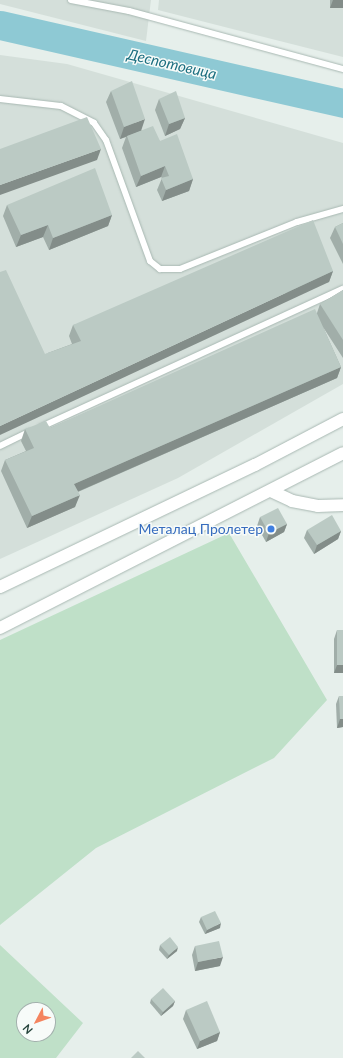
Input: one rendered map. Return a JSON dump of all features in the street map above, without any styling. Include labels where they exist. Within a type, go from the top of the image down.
[{"type":"street","points":[[0,587],[255,465],[343,419]]},
{"type":"street","points":[[0,628],[271,492],[343,453]]},
{"type":"street","points":[[271,492],[292,501],[318,506],[343,505]]},
{"type":"lane","points":[[71,0],[129,11],[343,69]]},
{"type":"lane","points":[[0,99],[61,106],[94,123],[106,140],[150,261],[160,269],[180,269],[296,222],[343,208]]},
{"type":"lane","points":[[0,446],[343,289]]},
{"type":"shaded area","points":[[0,0],[151,0],[146,41],[0,4]]},
{"type":"shaded area","points":[[159,0],[343,0],[343,57],[158,10]]},
{"type":"shaded area","points":[[0,55],[67,64],[343,143],[343,384],[178,478],[0,559]]},
{"type":"green space","points":[[229,533],[327,700],[274,758],[96,848],[0,925],[0,640]]},
{"type":"green space","points":[[0,945],[83,1023],[56,1058],[0,1058]]},
{"type":"building","points":[[132,81],[145,119],[124,127],[111,91]]},
{"type":"building","points":[[176,91],[185,118],[169,124],[159,99]]},
{"type":"building","points":[[87,117],[101,149],[0,185],[0,149]]},
{"type":"building","points":[[153,126],[160,141],[177,134],[193,179],[166,190],[161,178],[169,176],[165,166],[141,176],[127,136]]},
{"type":"building","points":[[95,168],[112,215],[53,238],[48,225],[21,235],[7,205]]},
{"type":"building","points":[[313,220],[333,271],[0,426],[0,272],[6,270],[45,354],[81,341],[73,325]]},
{"type":"building","points":[[343,223],[343,244],[335,227]]},
{"type":"building","points":[[343,290],[343,340],[320,304]]},
{"type":"building","points":[[315,309],[341,367],[74,484],[80,495],[32,516],[5,460],[34,448],[25,429],[46,421],[50,428]]},
{"type":"building","points":[[278,508],[287,524],[269,533],[260,517]]},
{"type":"building","points":[[332,515],[341,531],[317,545],[307,530]]},
{"type":"building","points":[[337,630],[343,630],[343,665],[337,665]]},
{"type":"building","points":[[339,696],[343,696],[343,719],[340,719]]},
{"type":"building","points":[[215,911],[221,923],[207,930],[201,917]]},
{"type":"building","points":[[170,937],[178,947],[169,955],[160,945]]},
{"type":"building","points":[[219,941],[223,957],[198,962],[195,946]]},
{"type":"building","points":[[163,988],[175,1001],[163,1012],[151,999]]},
{"type":"building","points":[[207,1001],[220,1032],[200,1041],[186,1010]]},
{"type":"building","points":[[138,1051],[145,1058],[131,1058]]},
{"type":"waterway","name":"Деспотовица","points":[[0,25],[343,103]]},
{"type":"place","name":"Металац Пролетер","points":[[271,529]]}]
